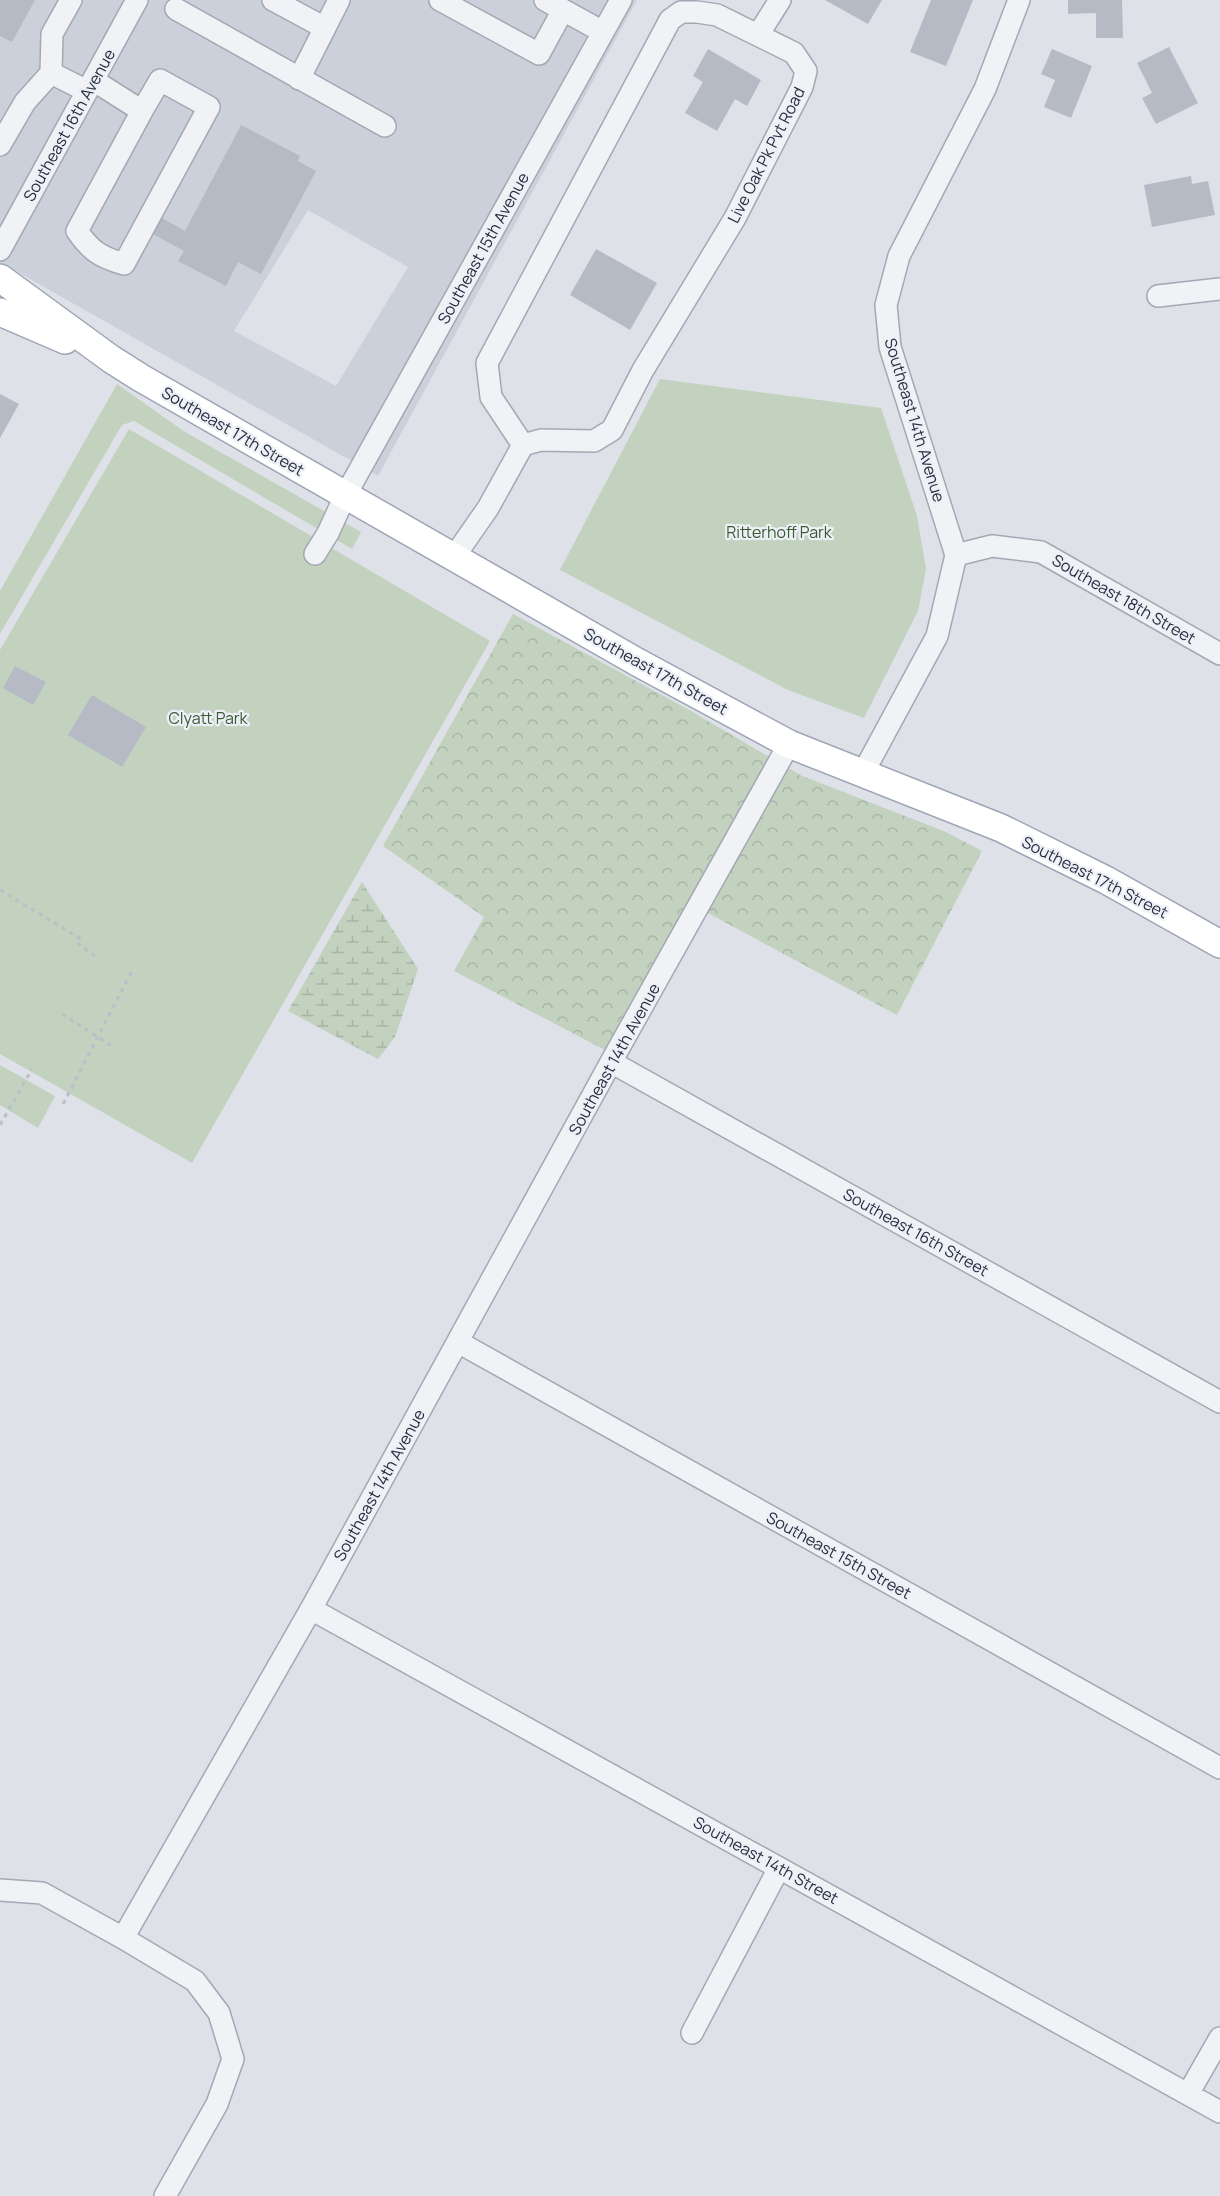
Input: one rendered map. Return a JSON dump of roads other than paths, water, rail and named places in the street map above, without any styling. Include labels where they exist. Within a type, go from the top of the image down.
[{"type":"main road","name":"Southeast 17th Street","points":[[0,278],[111,359],[345,496],[637,662],[789,744],[1001,828],[1106,880],[1220,944]]},
{"type":"main road","name":"Southeast 17th Street","points":[[0,312],[111,359]]},
{"type":"street","points":[[0,145],[25,102],[51,73],[52,34],[71,0]]},
{"type":"street","name":"Southeast 16th Avenue","points":[[0,250],[137,0]]},
{"type":"street","points":[[273,0],[325,28]]},
{"type":"street","points":[[299,79],[339,0]]},
{"type":"street","points":[[440,0],[538,54],[554,5],[603,32]]},
{"type":"street","name":"Southeast 15th Avenue","points":[[315,554],[621,0]]},
{"type":"street","points":[[758,35],[780,0]]},
{"type":"street","name":"Southeast 14th Avenue","points":[[956,555],[890,347],[886,305],[899,256],[985,89],[1019,0]]},
{"type":"street","points":[[176,9],[385,126]]},
{"type":"street","name":"Live Oak Pk Pvt Road","points":[[681,12],[717,15],[794,53],[806,71],[802,87],[735,218],[643,370],[612,430],[594,441],[540,440],[524,445],[491,397],[487,363],[670,20],[681,12]]},
{"type":"street","points":[[51,73],[90,86],[142,111]]},
{"type":"street","points":[[160,80],[209,107],[124,264],[109,260],[89,248],[77,231],[142,111],[160,80]]},
{"type":"street","points":[[1158,296],[1220,289]]},
{"type":"street","points":[[454,557],[488,508],[524,445]]},
{"type":"street","name":"Southeast 18th Street","points":[[956,555],[992,546],[1041,552],[1220,654]]},
{"type":"street","points":[[863,773],[937,636],[956,555]]},
{"type":"street","name":"Southeast 14th Avenue","points":[[123,1938],[311,1609],[611,1062],[789,744]]},
{"type":"street","name":"Southeast 16th Street","points":[[611,1062],[1220,1402]]},
{"type":"street","name":"Southeast 15th Street","points":[[458,1342],[1220,1768]]},
{"type":"street","name":"Southeast 14th Street","points":[[311,1609],[1220,2112]]},
{"type":"street","points":[[692,2032],[779,1868]]},
{"type":"street","points":[[0,1890],[42,1893],[123,1938],[195,1981],[219,2013],[233,2059],[217,2104],[165,2196]]},
{"type":"street","points":[[1188,2094],[1220,2038]]},
{"type":"park label","name":"Ritterhoff Park","points":[[779,532]]},
{"type":"park label","name":"Clyatt Park","points":[[208,718]]}]
